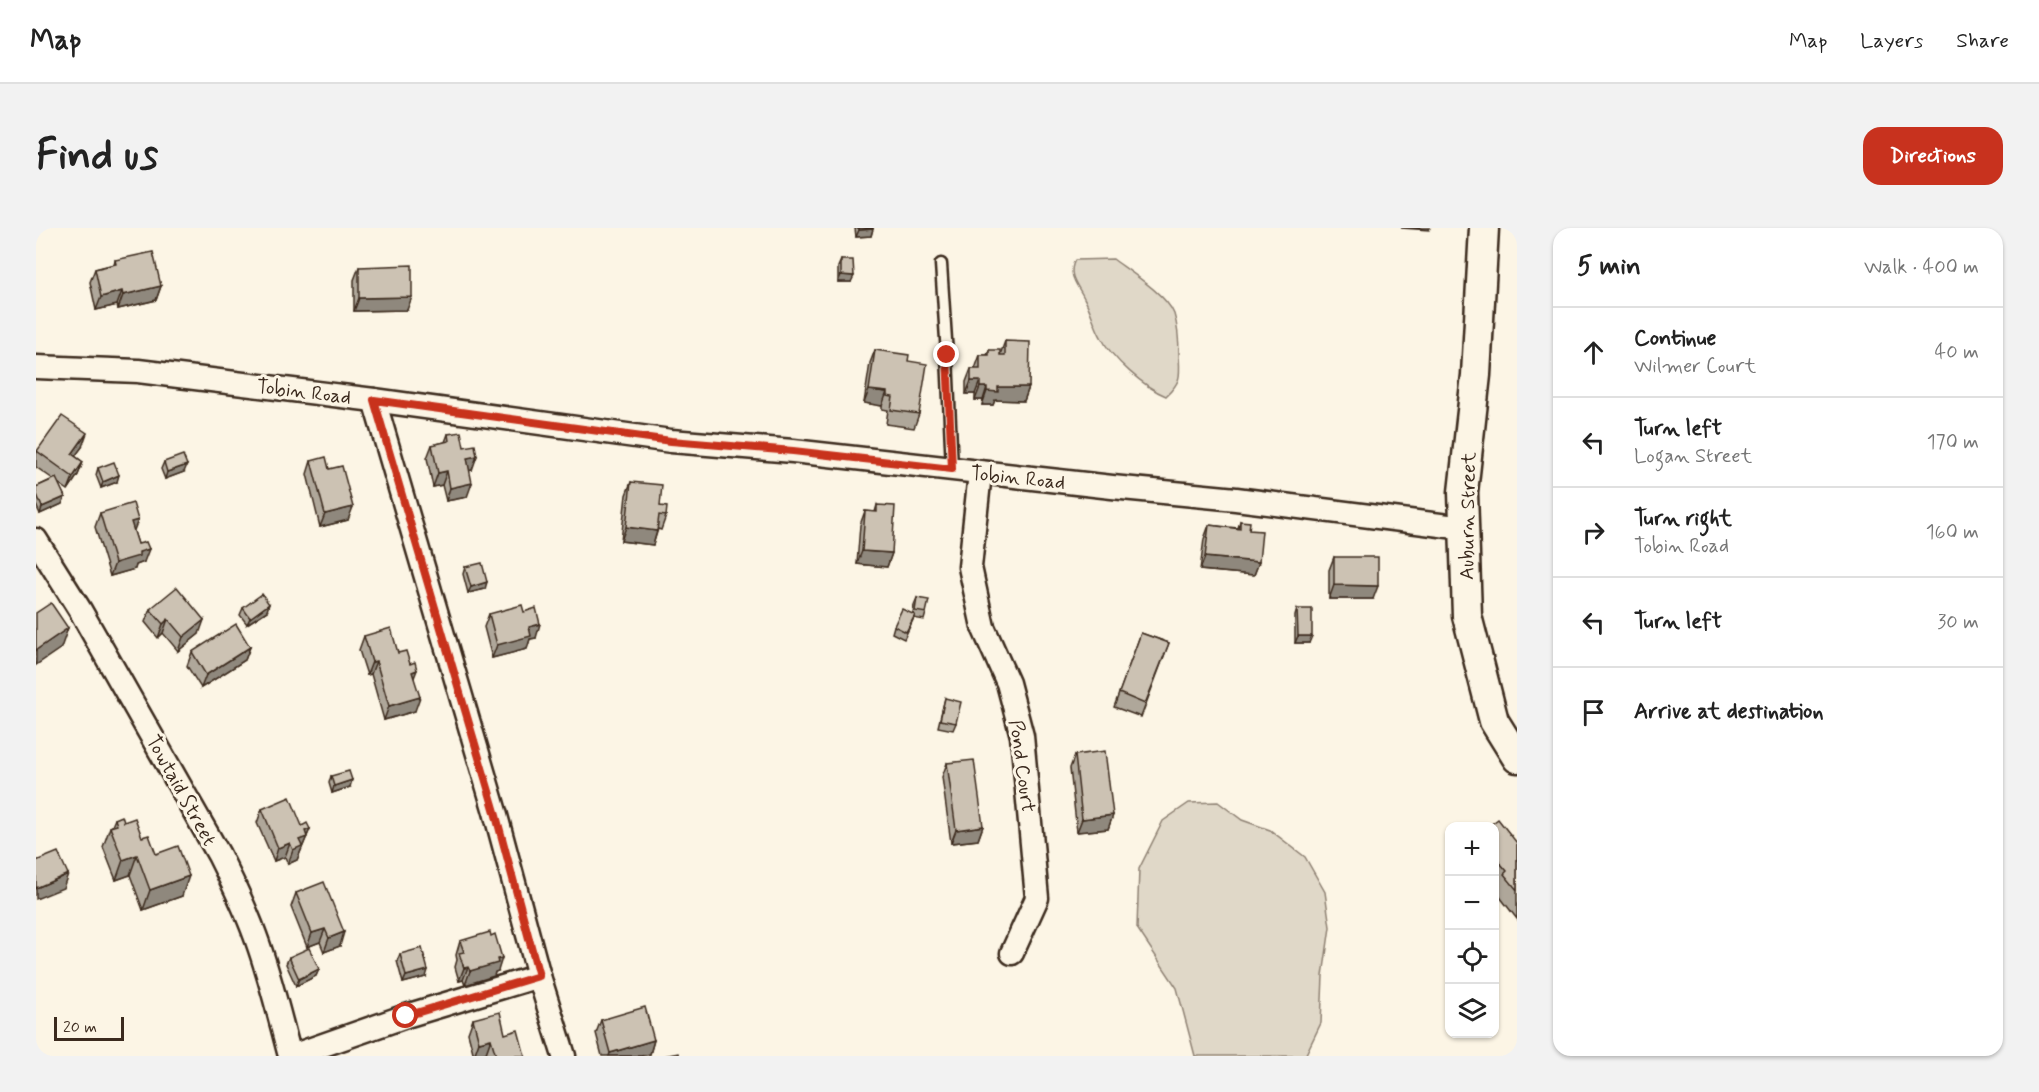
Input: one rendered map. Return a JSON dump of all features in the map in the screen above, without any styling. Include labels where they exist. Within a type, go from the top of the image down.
[{"type":"street","name":"Auburn Street","points":[[1484,228],[1476,375],[1463,492],[1467,616],[1494,721],[1517,758]]},
{"type":"street","name":"Tobin Road","points":[[36,367],[138,371],[374,400],[671,441],[793,451],[1236,499],[1464,528]]},
{"type":"street","points":[[374,400],[564,1056]]},
{"type":"street","name":"Pond Court","points":[[980,473],[970,567],[983,627],[1008,683],[1022,736],[1037,898],[1012,953]]},
{"type":"street","name":"Towtaid Street","points":[[36,540],[80,610],[219,855],[239,896],[265,965],[291,1056]]},
{"type":"street","points":[[291,1056],[406,1016],[539,976]]},
{"type":"lane","points":[[941,264],[952,469]]},
{"type":"shaded area","points":[[1113,259],[1156,291],[1174,314],[1178,334],[1180,373],[1175,386],[1166,396],[1139,379],[1106,345],[1072,275],[1075,260]]},
{"type":"shaded area","points":[[1218,802],[1242,820],[1270,830],[1305,857],[1325,892],[1330,927],[1323,976],[1321,1023],[1305,1056],[1195,1056],[1177,988],[1137,928],[1139,869],[1163,821],[1189,803]]},
{"type":"building","points":[[153,252],[161,286],[123,295],[122,291],[101,297],[95,269],[116,264],[115,260]]},
{"type":"building","points":[[841,260],[853,260],[854,276],[841,275]]},
{"type":"building","points":[[412,265],[412,297],[359,298],[359,267]]},
{"type":"building","points":[[1005,341],[1030,342],[1029,387],[998,387],[998,392],[987,391],[987,387],[980,387],[980,381],[971,381],[971,369],[980,369],[980,355],[989,355],[989,350],[1000,350],[1000,355],[1005,355]]},
{"type":"building","points":[[875,350],[909,355],[908,361],[927,364],[919,414],[891,410],[893,397],[887,396],[887,392],[869,390]]},
{"type":"building","points":[[62,416],[87,433],[72,454],[83,462],[73,477],[37,451]]},
{"type":"building","points":[[461,432],[464,447],[475,445],[477,456],[467,458],[472,483],[450,488],[447,471],[438,473],[432,445],[449,441],[448,434]]},
{"type":"building","points":[[183,455],[187,465],[167,472],[164,462]]},
{"type":"building","points":[[326,457],[329,469],[342,466],[353,507],[325,514],[311,461]]},
{"type":"building","points":[[114,462],[119,475],[103,482],[98,468]]},
{"type":"building","points":[[56,478],[65,497],[42,507],[36,487]]},
{"type":"building","points":[[631,482],[662,485],[660,506],[667,507],[666,516],[659,515],[657,531],[626,527]]},
{"type":"building","points":[[133,503],[138,520],[131,522],[138,544],[146,542],[149,549],[139,552],[139,556],[115,563],[100,513]]},
{"type":"building","points":[[877,505],[895,506],[892,553],[862,551],[865,511],[877,512]]},
{"type":"building","points":[[1240,521],[1250,522],[1249,530],[1262,531],[1259,562],[1205,557],[1209,525],[1240,529]]},
{"type":"building","points":[[1334,557],[1378,557],[1378,586],[1334,585]]},
{"type":"building","points":[[482,563],[487,582],[471,587],[465,567]]},
{"type":"building","points":[[177,587],[204,620],[183,637],[168,619],[163,624],[150,609]]},
{"type":"building","points":[[262,594],[269,604],[250,618],[243,608]]},
{"type":"building","points":[[917,598],[929,600],[926,613],[915,611]]},
{"type":"building","points":[[51,603],[68,628],[36,650],[36,613]]},
{"type":"building","points":[[522,605],[524,612],[536,608],[540,624],[529,627],[531,636],[497,645],[489,614]]},
{"type":"building","points":[[902,609],[915,615],[906,632],[894,626]]},
{"type":"building","points":[[1297,609],[1312,609],[1312,636],[1298,636]]},
{"type":"building","points":[[236,624],[250,647],[206,675],[192,652]]},
{"type":"building","points":[[391,628],[398,653],[406,651],[410,664],[415,662],[417,670],[412,672],[420,697],[389,706],[376,661],[372,662],[364,636]]},
{"type":"building","points":[[1141,633],[1169,643],[1145,704],[1119,693]]},
{"type":"building","points":[[945,698],[961,702],[956,723],[940,720]]},
{"type":"building","points":[[1105,751],[1113,815],[1082,819],[1075,755]]},
{"type":"building","points":[[974,760],[983,826],[956,830],[947,763]]},
{"type":"building","points":[[349,771],[352,780],[334,786],[331,776]]},
{"type":"building","points":[[290,797],[302,826],[307,823],[310,829],[305,831],[307,837],[299,840],[302,846],[293,850],[290,843],[278,848],[262,809]]},
{"type":"building","points":[[122,816],[124,822],[135,818],[142,837],[149,835],[156,854],[178,846],[189,876],[150,890],[137,855],[123,860],[110,827],[117,825],[115,819]]},
{"type":"building","points":[[1498,819],[1517,843],[1517,890],[1504,874],[1507,871],[1499,862],[1499,822],[1494,822]]},
{"type":"building","points":[[58,852],[68,874],[36,888],[36,861]]},
{"type":"building","points":[[324,882],[344,932],[329,938],[325,929],[312,933],[296,893]]},
{"type":"building","points":[[490,932],[491,936],[495,934],[502,958],[497,959],[498,963],[470,971],[468,967],[464,968],[459,953],[464,952],[460,941]]},
{"type":"building","points":[[309,948],[319,969],[299,979],[289,957]]},
{"type":"building","points":[[422,948],[428,970],[406,976],[400,954]]},
{"type":"building","points":[[645,1007],[654,1040],[610,1053],[601,1020]]},
{"type":"building","points":[[500,1012],[505,1034],[518,1030],[525,1056],[496,1056],[491,1039],[479,1042],[473,1019]]},
{"type":"route","points":[[406,1016],[539,976],[495,812],[374,400],[671,441],[793,451],[952,469],[947,355]]}]
